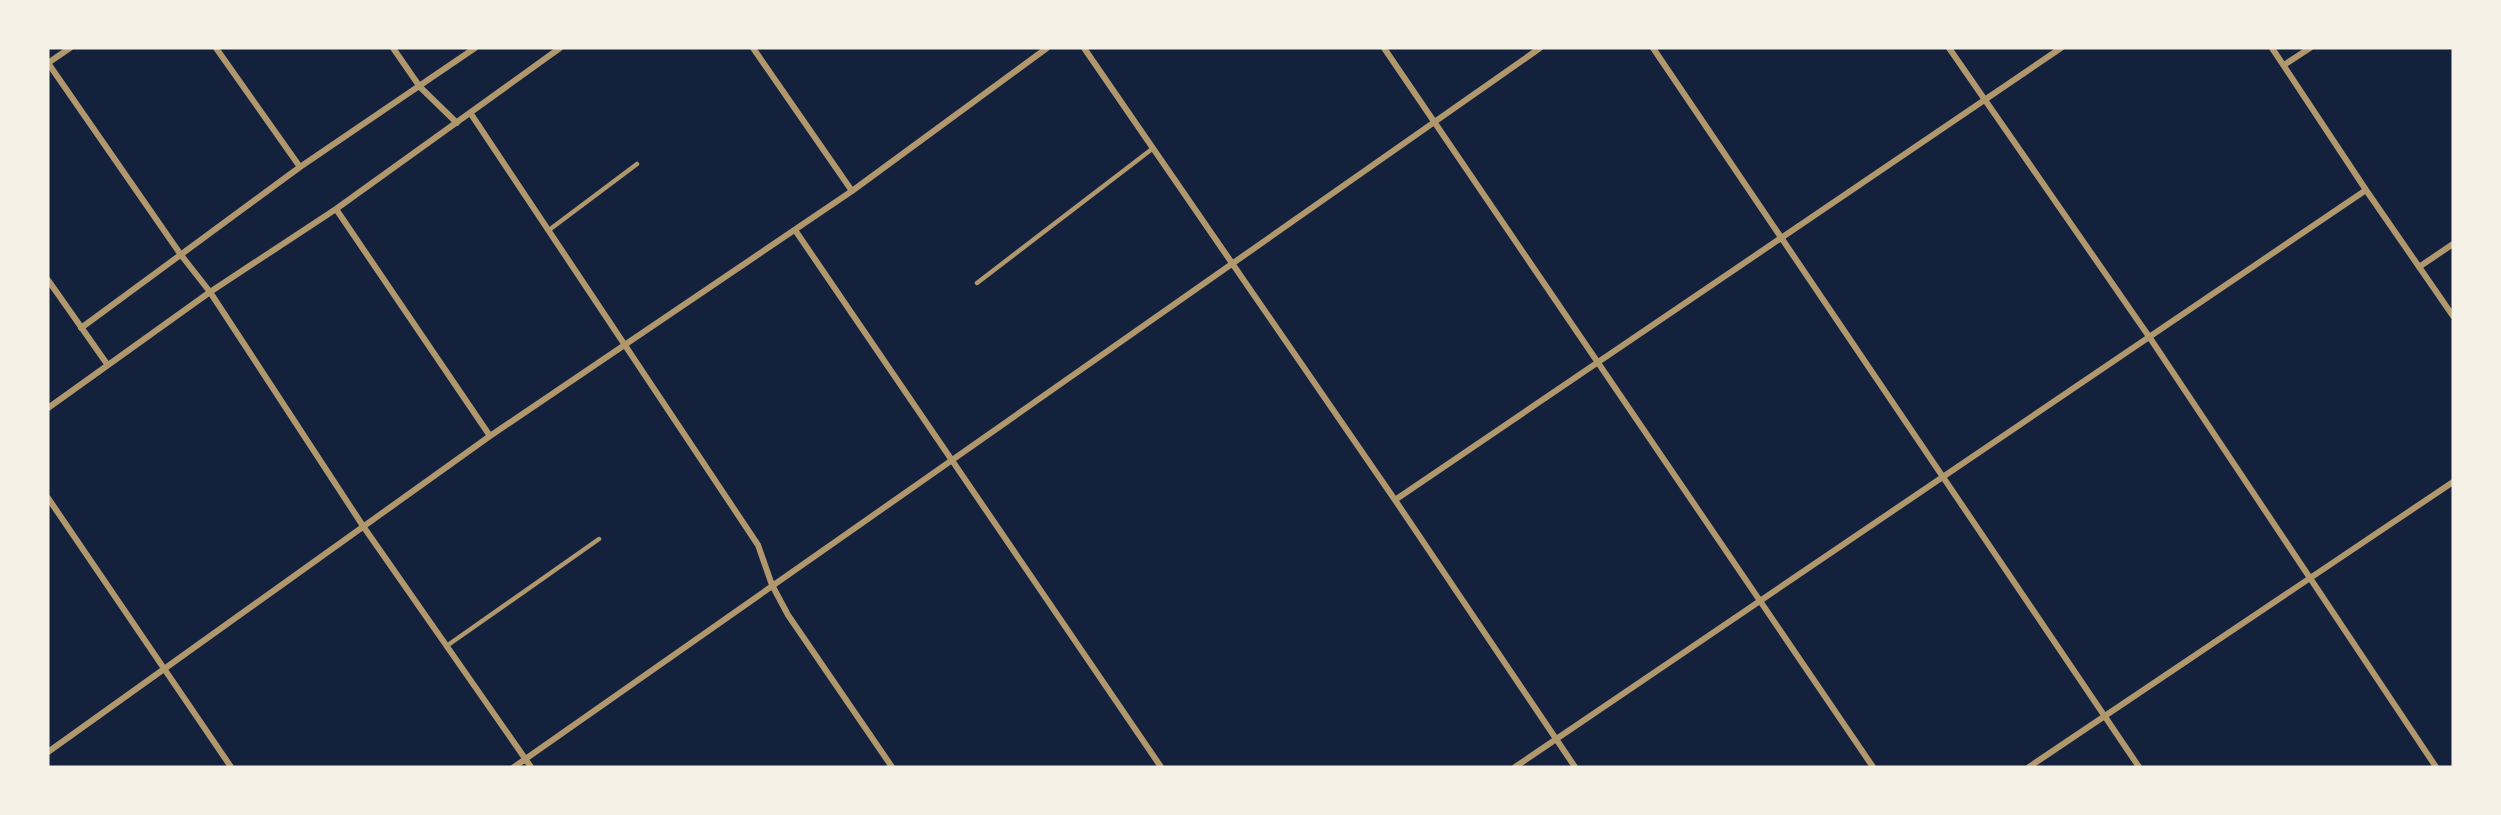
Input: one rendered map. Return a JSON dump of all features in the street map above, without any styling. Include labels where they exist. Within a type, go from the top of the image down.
[{"type":"street","points":[[70,48],[48,63],[181,255],[210,292],[363,526],[531,767]]},
{"type":"street","points":[[216,48],[300,167]]},
{"type":"street","points":[[393,48],[420,87],[457,123]]},
{"type":"street","points":[[81,328],[300,167],[475,48]]},
{"type":"street","points":[[48,408],[210,292],[336,209],[560,48]]},
{"type":"street","points":[[753,48],[852,191]]},
{"type":"street","points":[[48,752],[490,436],[852,191],[1047,48]]},
{"type":"street","points":[[1084,48],[1395,500],[1575,767]]},
{"type":"street","points":[[1384,48],[1873,767]]},
{"type":"street","points":[[514,767],[1540,48]]},
{"type":"street","points":[[1653,48],[2139,767]]},
{"type":"street","points":[[1949,48],[2150,338],[2436,767]]},
{"type":"street","points":[[1395,500],[2061,48]]},
{"type":"street","points":[[2272,48],[2453,316]]},
{"type":"street","points":[[2284,65],[2310,48]]},
{"type":"street","points":[[471,114],[758,545],[772,585],[788,615],[892,767]]},
{"type":"street","points":[[1515,767],[2366,190]]},
{"type":"street","points":[[336,209],[490,436]]},
{"type":"street","points":[[795,230],[1161,767]]},
{"type":"street","points":[[2419,267],[2453,244]]},
{"type":"street","points":[[48,280],[107,364]]},
{"type":"street","points":[[2030,767],[2453,482]]},
{"type":"street","points":[[48,498],[231,767]]},
{"type":"lane","points":[[977,283],[1152,149]]},
{"type":"lane","points":[[549,230],[637,164]]},
{"type":"lane","points":[[448,645],[599,539]]}]
